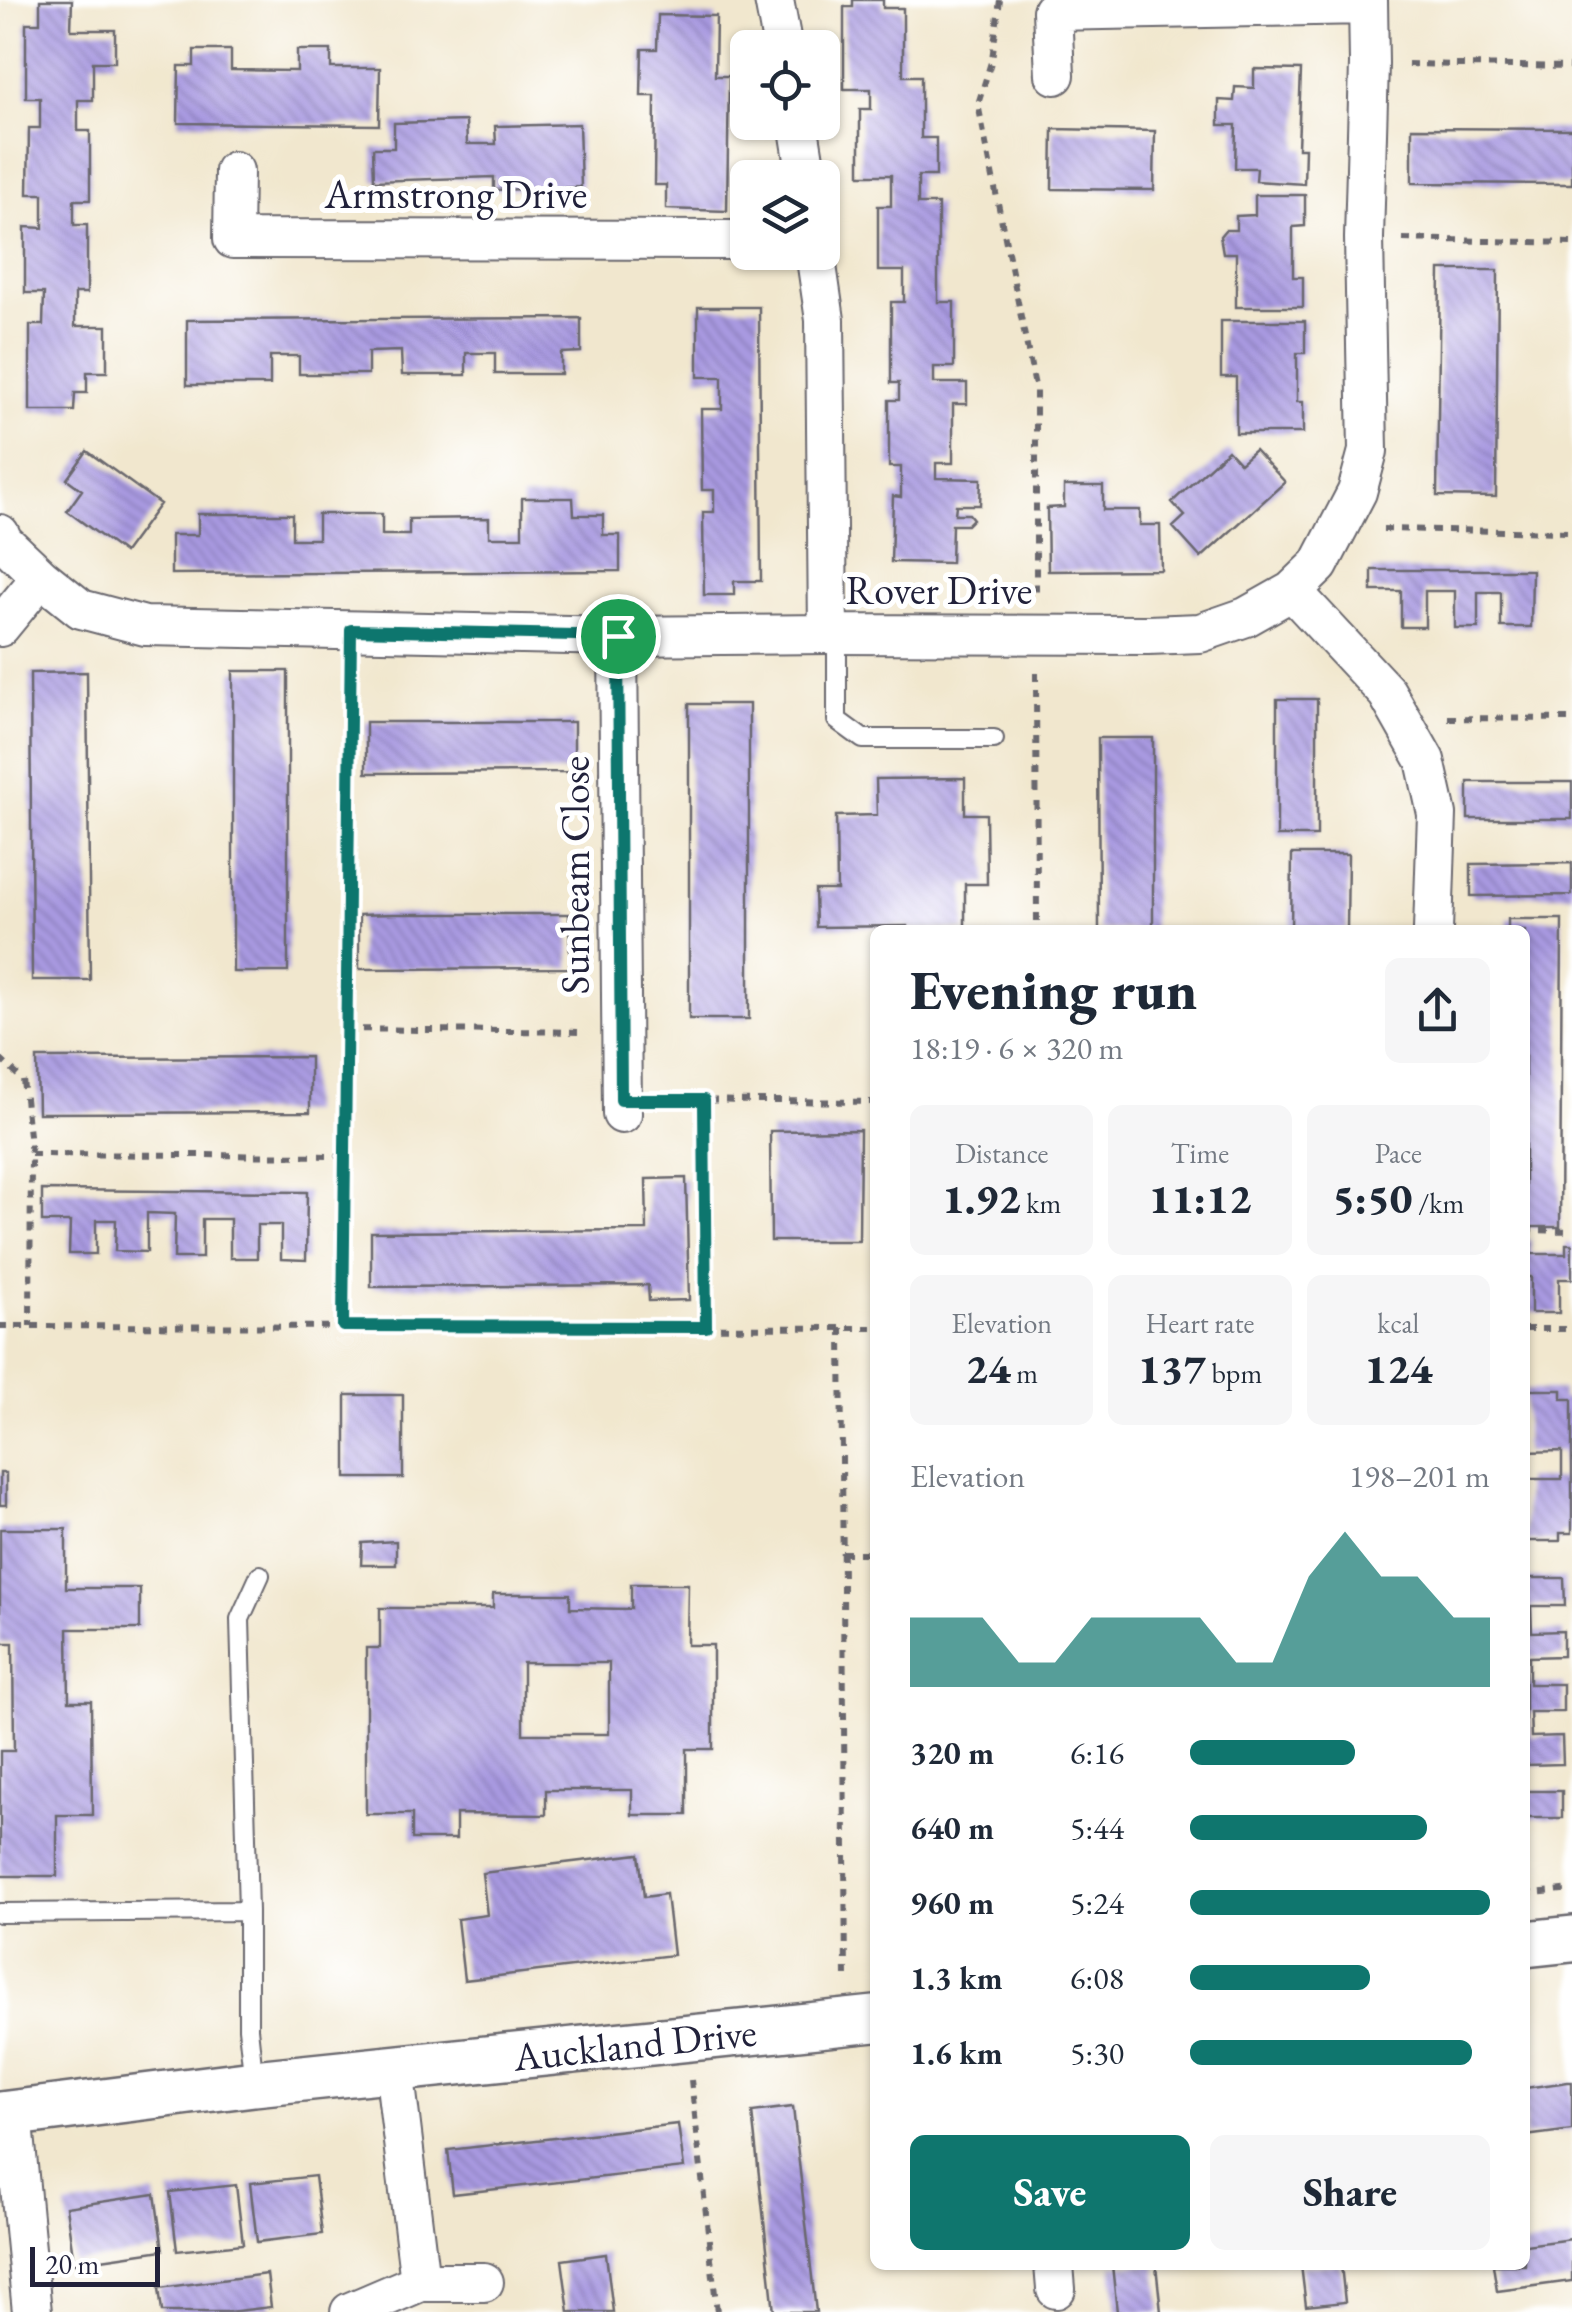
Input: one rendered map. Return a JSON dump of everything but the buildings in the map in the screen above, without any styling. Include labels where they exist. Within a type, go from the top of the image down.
[{"type":"street","points":[[774,0],[780,30]]},
{"type":"street","name":"Rover Drive","points":[[0,534],[41,577],[81,609],[145,626],[618,636],[1036,635],[1200,633],[1246,617],[1292,591],[1319,564],[1356,492],[1368,451],[1364,238],[1370,64],[1368,2],[1052,11],[1055,75]]},
{"type":"street","name":"Armstrong Drive","points":[[234,171],[233,239],[730,240]]},
{"type":"street","points":[[818,270],[826,320],[833,634]]},
{"type":"street","points":[[0,628],[41,577]]},
{"type":"street","points":[[1292,591],[1387,694],[1425,760],[1436,814],[1433,925]]},
{"type":"street","name":"Sunbeam Close","points":[[618,636],[621,1107]]},
{"type":"street","points":[[1530,1943],[1572,1939]]},
{"type":"street","name":"Auckland Drive","points":[[32,2312],[7,2114],[254,2083],[861,2020]]},
{"type":"street","points":[[394,2068],[420,2282]]},
{"type":"street","points":[[350,2312],[420,2282],[484,2282]]},
{"type":"lane","points":[[833,634],[837,720],[863,739],[994,739]]},
{"type":"lane","points":[[254,2083],[248,2028],[240,1619],[260,1576]]},
{"type":"lane","points":[[0,1913],[248,1911]]},
{"type":"path","points":[[1000,0],[992,59],[978,104],[1036,391],[1037,925]]},
{"type":"path","points":[[1370,64],[1572,67]]},
{"type":"path","points":[[1364,238],[1572,243]]},
{"type":"path","points":[[1337,528],[1572,532]]},
{"type":"path","points":[[343,1326],[351,630]]},
{"type":"path","points":[[1402,718],[1572,719]]},
{"type":"path","points":[[346,1029],[620,1032]]},
{"type":"path","points":[[0,1059],[23,1080],[31,1154],[30,1326]]},
{"type":"path","points":[[704,1100],[706,1327]]},
{"type":"path","points":[[621,1107],[704,1100],[870,1102]]},
{"type":"path","points":[[31,1154],[345,1156]]},
{"type":"path","points":[[1530,1230],[1572,1231]]},
{"type":"path","points":[[0,1326],[870,1328]]},
{"type":"path","points":[[841,1328],[842,1553],[861,2020]]},
{"type":"path","points":[[1530,1329],[1572,1329]]},
{"type":"path","points":[[842,1553],[870,1553]]},
{"type":"path","points":[[1530,1893],[1572,1888]]},
{"type":"path","points":[[686,2040],[717,2312]]},
{"type":"route","points":[[351,630],[618,636],[621,1100],[704,1100],[706,1327],[343,1326],[351,630]]}]
